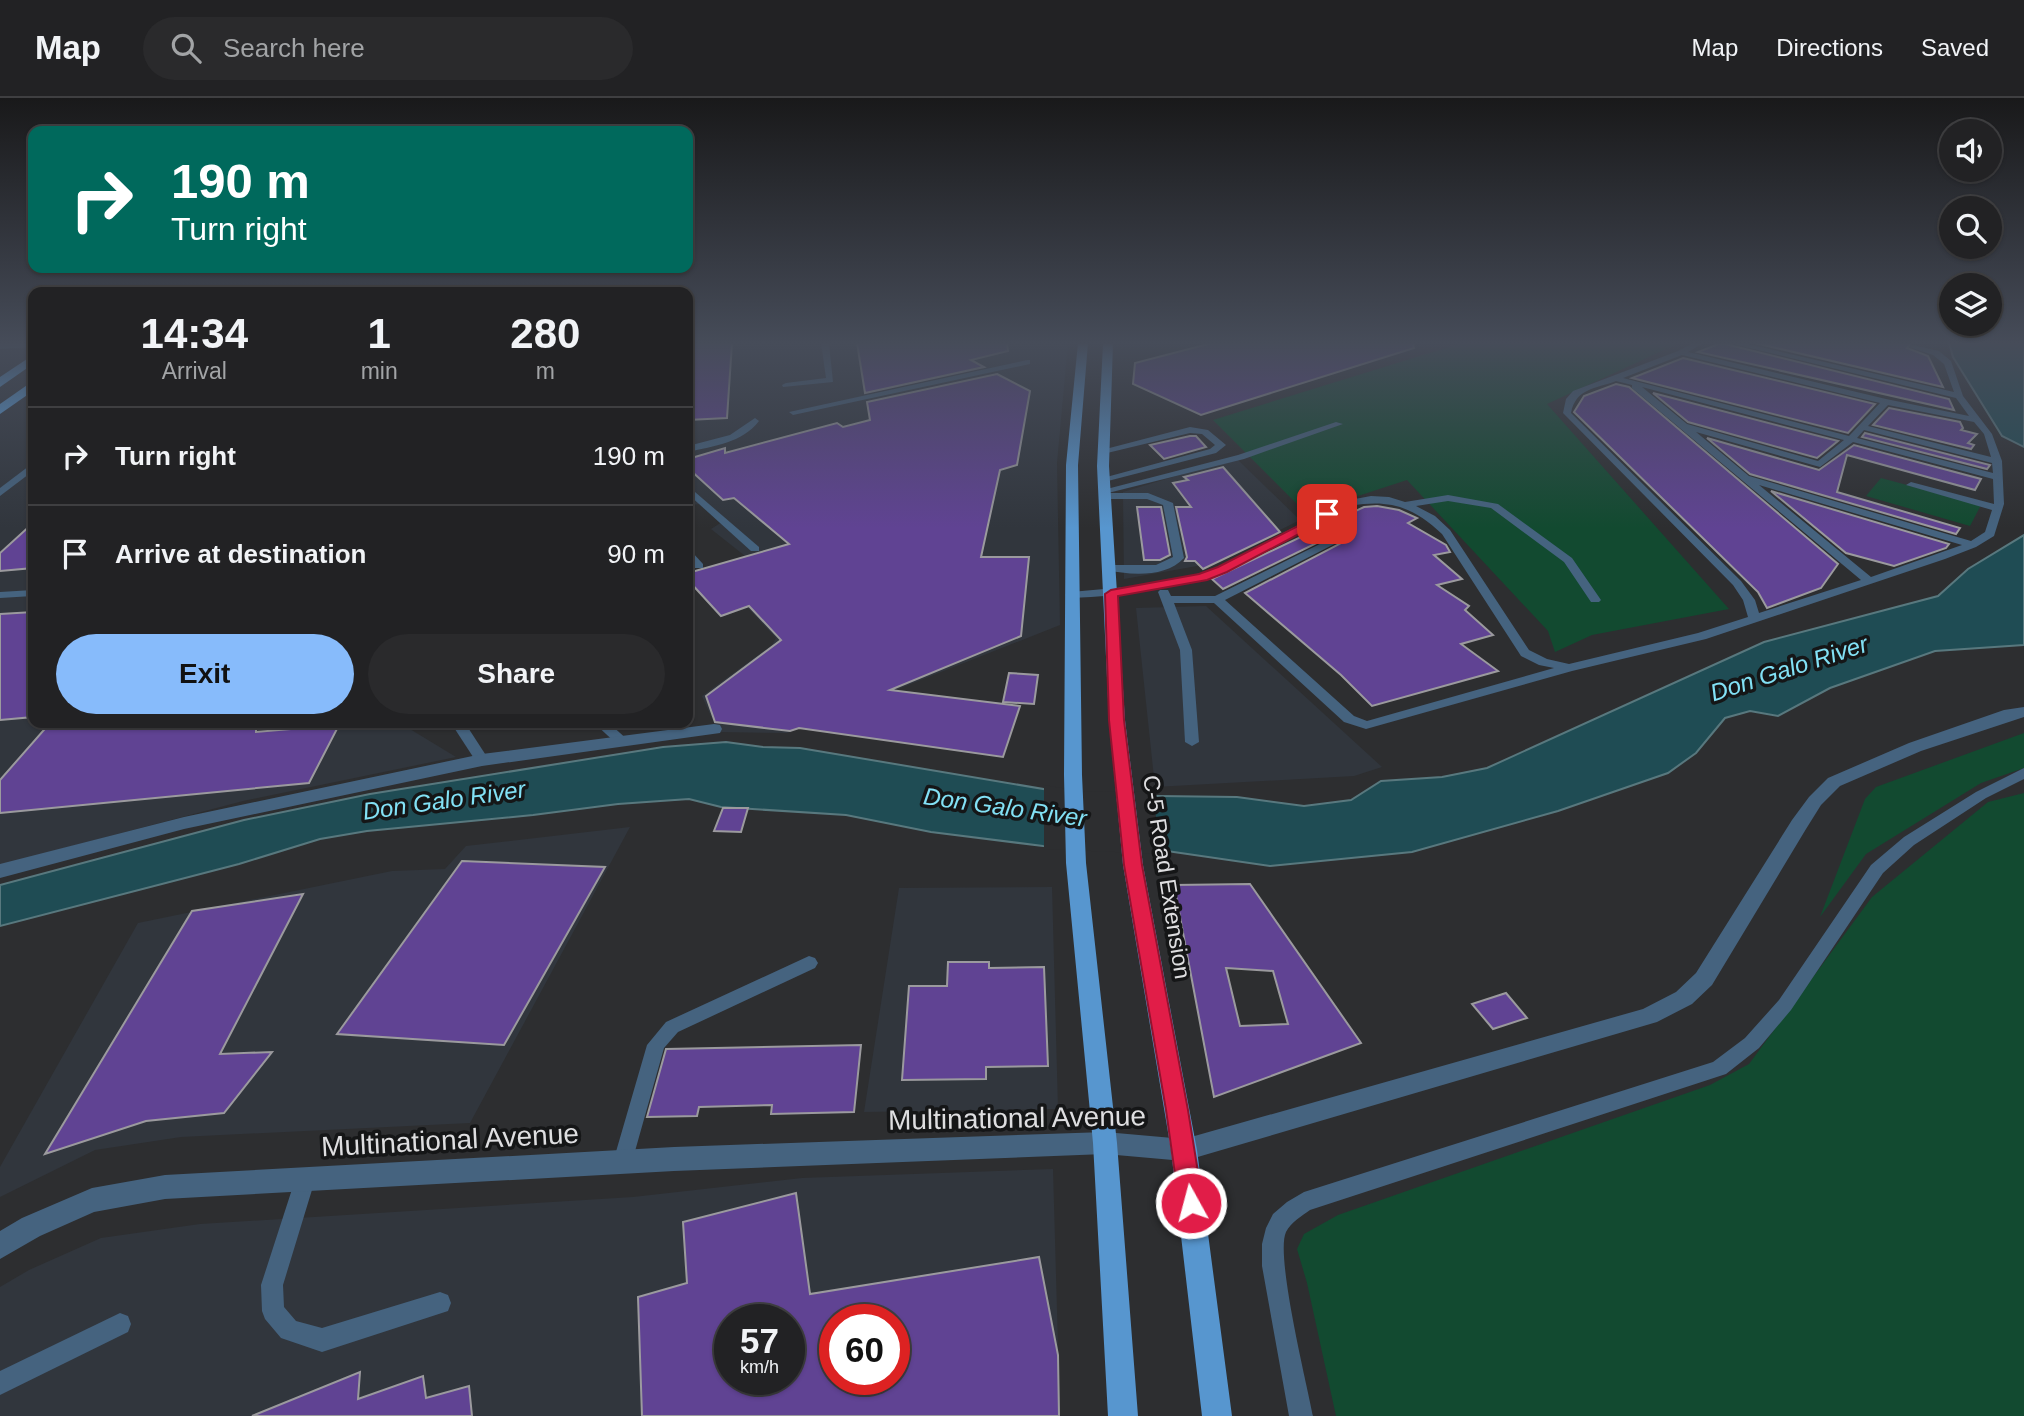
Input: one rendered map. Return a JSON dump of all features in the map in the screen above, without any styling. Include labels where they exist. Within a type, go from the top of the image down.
[{"type":"main road","name":"C-5 Road Extension","points":[[1089,405],[1095,475],[1110,568],[1117,720],[1133,865],[1184,1150],[1217,1416]]},
{"type":"main road","name":"C-5 Road Extension","points":[[1106,405],[1104,451],[1095,475],[1071,595],[1073,775],[1076,863],[1105,1143],[1123,1416]]},
{"type":"street","name":"Multinational Avenue","points":[[0,1246],[31,1227],[92,1200],[164,1187],[623,1162],[1105,1143],[1184,1150],[1650,1016],[1684,998],[1704,979],[1799,825],[1815,801],[1834,782],[1915,747],[2010,714],[2024,712]]},
{"type":"street","points":[[0,871],[184,823],[482,760],[715,729]]},
{"type":"lane","points":[[793,412],[834,405]]},
{"type":"lane","points":[[1569,405],[1567,413],[1737,583],[1750,599],[1754,620]]},
{"type":"lane","points":[[1657,405],[1869,581]]},
{"type":"lane","points":[[1714,405],[1997,477]]},
{"type":"lane","points":[[1683,426],[1820,464],[1850,440],[1884,405]]},
{"type":"lane","points":[[1899,405],[1979,420]]},
{"type":"lane","points":[[1217,599],[1356,723],[1366,725],[1567,668],[1702,636],[1972,545],[1990,534],[1998,509],[1997,461],[1988,434],[1966,405]]},
{"type":"lane","points":[[693,448],[736,436],[749,429],[755,421]]},
{"type":"lane","points":[[1095,475],[1241,457],[1339,424]]},
{"type":"lane","points":[[1862,427],[1997,461]]},
{"type":"lane","points":[[1095,475],[1213,451],[1221,445],[1205,432],[1190,430],[1104,451]]},
{"type":"lane","points":[[0,494],[28,470]]},
{"type":"lane","points":[[1095,475],[1168,503],[1179,558],[1170,566],[1110,568]]},
{"type":"lane","points":[[1744,476],[1972,545]]},
{"type":"lane","points":[[1911,485],[1998,509]]},
{"type":"lane","points":[[693,493],[755,549]]},
{"type":"lane","points":[[1405,505],[1448,498],[1493,506],[1568,560],[1595,600]]},
{"type":"lane","points":[[1071,595],[1111,594],[1161,586],[1223,569],[1348,503],[1371,499],[1405,505],[1431,518],[1446,532],[1525,653],[1543,662],[1567,668]]},
{"type":"lane","points":[[1168,600],[1217,599],[1344,536]]},
{"type":"lane","points":[[693,559],[699,566]]},
{"type":"lane","points":[[1155,568],[1186,650],[1192,742]]},
{"type":"lane","points":[[0,595],[28,593]]},
{"type":"lane","points":[[461,728],[482,760]]},
{"type":"lane","points":[[607,728],[623,742]]},
{"type":"lane","points":[[1301,1416],[1273,1266],[1272,1241],[1277,1224],[1287,1213],[1304,1202],[1719,1068],[1752,1043],[1785,1005],[1877,869],[1909,841],[1981,795],[2024,773]]},
{"type":"lane","points":[[623,1162],[652,1057],[663,1034],[672,1027],[810,963]]},
{"type":"lane","points":[[305,1180],[272,1285],[273,1311],[289,1330],[322,1340],[440,1303]]},
{"type":"lane","points":[[0,1382],[120,1324]]},
{"type":"shaded area","points":[[0,405],[28,405],[28,728],[408,728],[456,757],[243,801],[0,865]]},
{"type":"shaded area","points":[[693,405],[1062,405],[1057,463],[1060,625],[787,733],[718,732],[702,696],[772,645],[776,638],[748,608],[720,617],[693,587],[693,572],[745,556],[711,529],[722,522],[702,504],[693,505]]},
{"type":"shaded area","points":[[1236,458],[1300,520],[1214,563],[1124,579],[1123,492]]},
{"type":"shaded area","points":[[1206,606],[1382,767],[1354,776],[1155,787],[1136,608]]},
{"type":"shaded area","points":[[630,827],[470,1123],[181,1137],[95,1150],[0,1197],[0,1167],[138,923],[392,871],[445,869],[466,846]]},
{"type":"shaded area","points":[[1052,887],[1058,1109],[864,1112],[899,888]]},
{"type":"shaded area","points":[[1053,1169],[1060,1416],[0,1416],[0,1287],[29,1270],[101,1238],[200,1224],[633,1197],[802,1178]]},
{"type":"green space","points":[[1263,405],[1547,405],[1729,609],[1592,635],[1555,652],[1548,631],[1407,480],[1306,513],[1213,420]]},
{"type":"green space","points":[[1881,478],[1981,505],[1970,526],[1866,496]]},
{"type":"green space","points":[[2024,733],[2024,768],[1981,783],[1866,854],[1820,917],[1865,799],[1876,787]]},
{"type":"green space","points":[[2024,793],[2024,1416],[1336,1416],[1297,1249],[1304,1234],[1338,1215],[1710,1085],[1749,1064],[1872,897],[1988,802]]},
{"type":"water","points":[[1982,405],[2024,405],[2024,447],[2002,436]]},
{"type":"water","name":"Don Galo River","points":[[2024,535],[2024,645],[1935,651],[1830,688],[1778,716],[1750,711],[1725,718],[1696,753],[1668,773],[1558,811],[1412,852],[1270,866],[1160,850],[1043,846],[931,832],[846,815],[721,807],[689,799],[367,831],[320,839],[239,864],[0,926],[0,885],[244,820],[370,794],[663,747],[726,742],[800,748],[1079,795],[1237,797],[1304,806],[1351,800],[1381,781],[1442,777],[1487,768],[1764,642],[1938,596],[1968,569]]},
{"type":"pier","points":[[1044,785],[1079,791],[1152,792],[1162,854],[1044,849]]},
{"type":"building","points":[[693,405],[728,405],[727,418],[693,420]]},
{"type":"building","points":[[867,405],[1028,405],[1017,465],[1000,470],[981,557],[1029,557],[1021,636],[890,690],[1020,706],[1003,757],[799,728],[790,731],[715,722],[706,696],[781,640],[749,606],[721,616],[693,585],[693,572],[789,544],[734,498],[723,500],[693,473],[693,458],[725,448],[725,453],[837,423],[843,427],[870,420]]},
{"type":"building","points":[[1178,405],[1234,405],[1201,415]]},
{"type":"building","points":[[1579,405],[1650,405],[1838,564],[1821,588],[1767,608],[1758,592],[1574,412]]},
{"type":"building","points":[[1667,405],[1697,405],[1838,441],[1817,458],[1688,422]]},
{"type":"building","points":[[1736,405],[1875,405],[1848,433]]},
{"type":"building","points":[[1930,405],[1952,405],[1954,410]]},
{"type":"building","points":[[1889,408],[1960,422],[1963,428],[1961,430],[1977,434],[1968,443],[1974,445],[1971,449],[1873,425]]},
{"type":"building","points":[[1865,433],[1990,465],[1987,469],[1862,437]]},
{"type":"building","points":[[1196,436],[1206,447],[1164,459],[1150,445]]},
{"type":"building","points":[[1707,438],[1819,470],[1854,445],[1981,479],[1975,490],[1847,455],[1837,492],[1960,528],[1956,534],[1750,474]]},
{"type":"building","points":[[1223,467],[1280,532],[1203,569],[1195,561],[1185,561],[1187,557],[1176,507],[1191,507],[1173,483],[1188,480],[1184,477]]},
{"type":"building","points":[[1771,491],[1949,544],[1946,548],[1894,566],[1846,553]]},
{"type":"building","points":[[1377,506],[1399,510],[1417,518],[1408,523],[1446,545],[1450,552],[1434,555],[1462,579],[1437,585],[1469,606],[1465,610],[1493,635],[1461,644],[1498,671],[1372,706],[1341,675],[1245,593],[1349,539],[1349,530],[1343,530],[1223,589],[1212,579],[1364,507]]},
{"type":"building","points":[[1137,507],[1161,507],[1170,555],[1160,560],[1144,560]]},
{"type":"building","points":[[28,528],[28,568],[0,571],[0,553]]},
{"type":"building","points":[[28,612],[28,717],[0,720],[0,614]]},
{"type":"building","points":[[1009,673],[1038,675],[1034,704],[1003,702]]},
{"type":"building","points":[[46,728],[256,728],[256,732],[337,728],[309,783],[0,813],[0,780]]},
{"type":"building","points":[[723,808],[748,808],[741,832],[714,831]]},
{"type":"building","points":[[462,861],[605,867],[504,1045],[337,1034]]},
{"type":"building","points":[[1250,884],[1361,1043],[1214,1097],[1174,885]],"holes":[[[1226,968],[1273,971],[1288,1024],[1240,1026]]]},
{"type":"building","points":[[303,894],[220,1054],[272,1052],[224,1113],[146,1121],[45,1154],[192,911]]},
{"type":"building","points":[[948,962],[989,962],[989,968],[1044,967],[1048,1066],[986,1067],[986,1079],[902,1080],[909,986],[947,986]]},
{"type":"building","points":[[1506,993],[1527,1018],[1493,1029],[1472,1004]]},
{"type":"building","points":[[861,1045],[854,1112],[771,1114],[772,1105],[699,1107],[697,1116],[647,1117],[666,1049]]},
{"type":"building","points":[[796,1193],[810,1294],[1039,1257],[1058,1355],[1059,1416],[642,1416],[638,1297],[687,1283],[683,1222]]},
{"type":"building","points":[[360,1372],[358,1399],[423,1376],[426,1398],[469,1386],[472,1416],[252,1416]]},
{"type":"route","points":[[1191,1203],[1133,865],[1117,720],[1111,594],[1202,577],[1223,569],[1327,514]]}]
